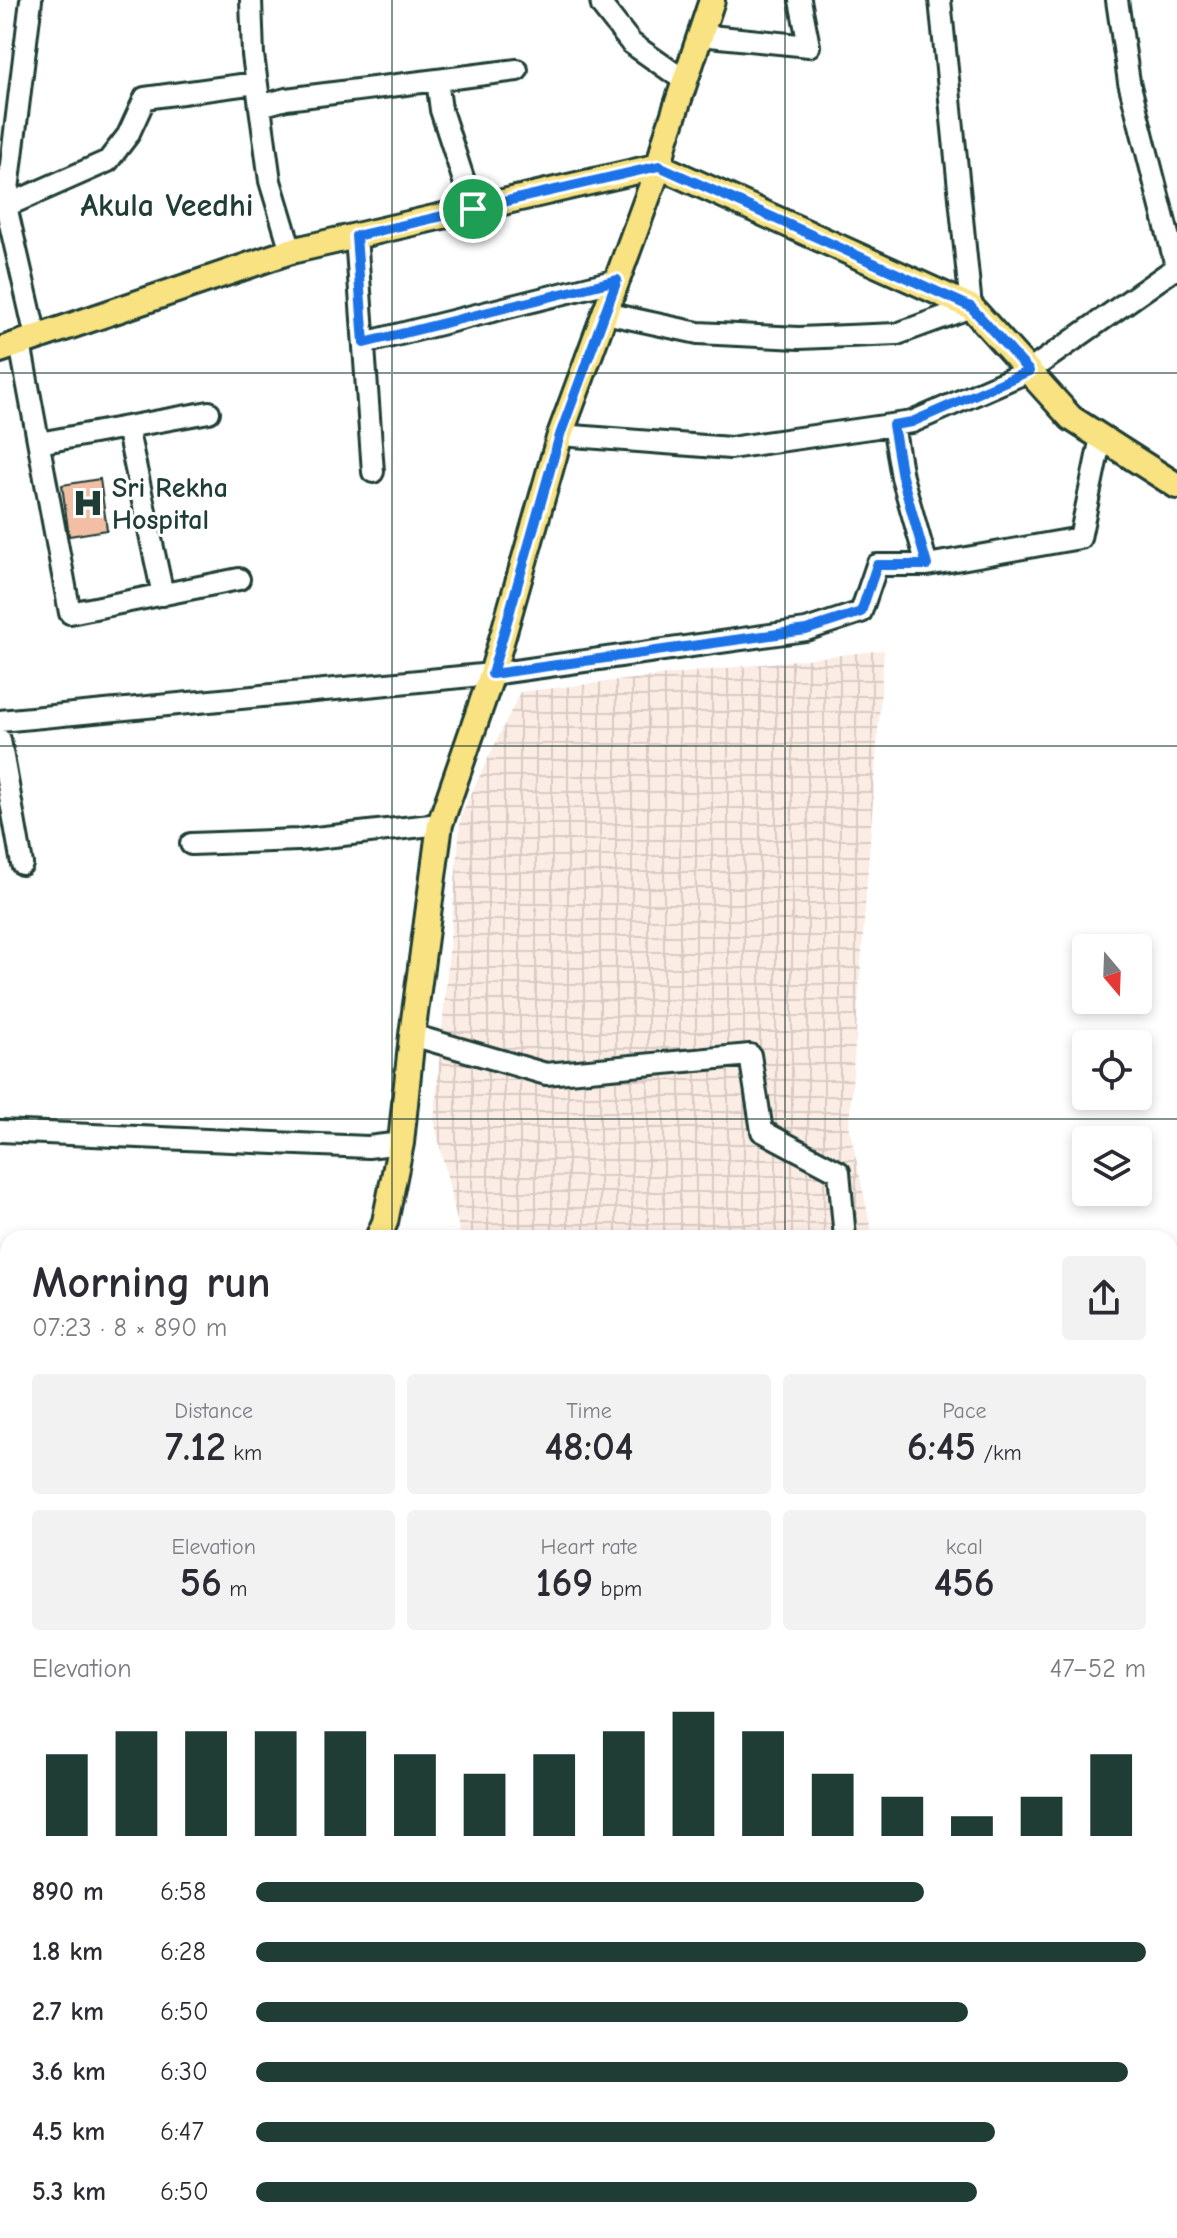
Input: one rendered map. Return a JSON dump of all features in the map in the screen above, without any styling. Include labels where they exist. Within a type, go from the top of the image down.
[{"type":"main road","points":[[382,1230],[401,1143],[440,824],[492,674],[560,435],[659,166],[712,0]]},
{"type":"main road","points":[[19,343],[291,251],[659,166],[971,307],[1071,418],[1177,486]]},
{"type":"street","points":[[31,0],[3,206],[19,343],[70,613],[239,579]]},
{"type":"street","points":[[251,0],[253,55],[270,181],[291,251]]},
{"type":"street","points":[[601,0],[602,6],[631,43],[685,81]]},
{"type":"street","points":[[700,35],[809,46],[800,0]]},
{"type":"street","points":[[605,313],[698,333],[799,338],[897,334],[971,307],[940,0]]},
{"type":"street","points":[[560,435],[730,448],[912,422],[1029,371],[1177,268],[1129,82],[1117,0]]},
{"type":"street","points":[[260,106],[286,99],[517,70]]},
{"type":"street","points":[[437,80],[441,110],[473,209]]},
{"type":"street","points":[[3,206],[108,161],[128,135],[145,98],[256,83]]},
{"type":"street","points":[[356,236],[373,472]]},
{"type":"street","points":[[364,343],[617,280]]},
{"type":"street","points":[[39,443],[209,412]]},
{"type":"street","points":[[893,425],[902,477],[927,565]]},
{"type":"street","points":[[127,427],[163,595]]},
{"type":"street","points":[[0,721],[492,674],[806,630],[861,612],[877,565],[927,565],[1080,538],[1101,437]]},
{"type":"street","points":[[0,740],[22,864]]},
{"type":"street","points":[[191,844],[298,840],[440,824]]},
{"type":"street","points":[[412,1035],[546,1074],[750,1055],[762,1131],[839,1172],[844,1230]]},
{"type":"street","points":[[0,1131],[368,1147],[401,1143]]},
{"type":"shaded area","points":[[884,650],[849,1126],[871,1230],[459,1230],[434,1120],[461,815],[520,692]]},
{"type":"building","points":[[100,479],[107,530],[69,536],[62,485]]},
{"type":"place","name":"Sri Rekha Hospital","points":[[88,503]]},
{"type":"district","name":"Akula Veedhi","points":[[167,205]]},
{"type":"route","points":[[659,166],[971,307],[1029,371],[912,422],[893,425],[902,477],[927,565],[877,565],[861,612],[806,630],[492,674],[560,435],[617,280],[364,343],[356,236],[473,209],[659,166]]}]
